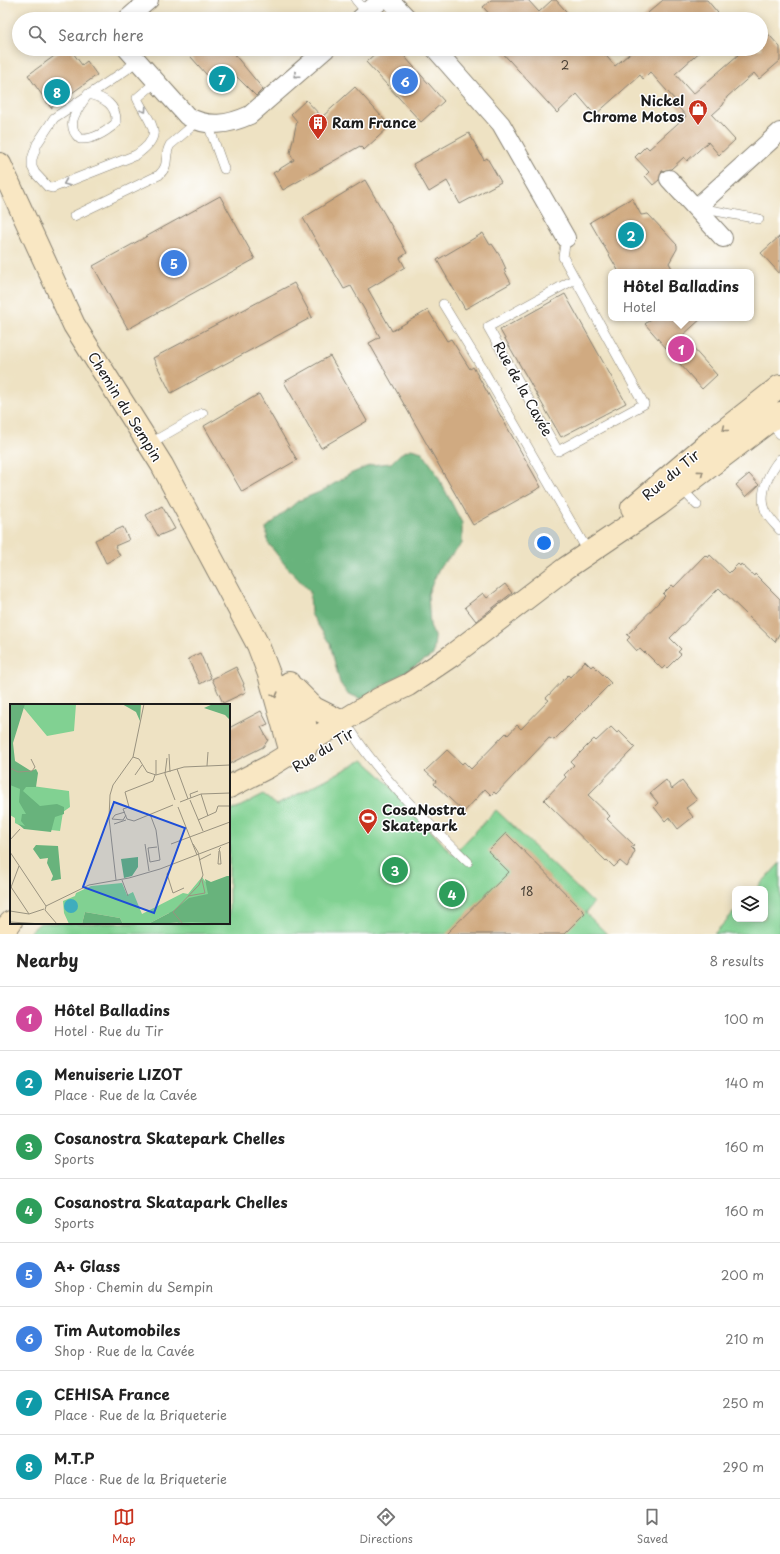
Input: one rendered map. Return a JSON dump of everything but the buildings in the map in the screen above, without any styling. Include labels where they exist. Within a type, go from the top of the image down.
[{"type":"main road","name":"Chemin du Sempin","points":[[0,164],[74,325],[149,444],[258,645],[299,749]]},
{"type":"main road","name":"Rue du Tir","points":[[566,568],[586,548],[768,416],[780,386]]},
{"type":"main road","name":"Rue du Tir","points":[[230,802],[266,784],[347,727],[379,699],[408,685],[472,641],[676,482]]},
{"type":"main road","name":"Chemin du Sempin","points":[[258,645],[289,683],[314,708],[347,727]]},
{"type":"main road","name":"Chemin du Sempin","points":[[289,683],[306,725],[299,749]]},
{"type":"main road","name":"Rue du Tir","points":[[230,786],[299,749],[347,727]]},
{"type":"main road","points":[[230,795],[302,755],[299,749]]},
{"type":"main road","points":[[0,934],[10,923]]},
{"type":"main road","points":[[16,934],[25,924]]},
{"type":"street","points":[[135,12],[149,0]]},
{"type":"street","points":[[361,11],[381,0]]},
{"type":"street","points":[[390,0],[401,12]]},
{"type":"street","points":[[133,56],[187,116],[202,123],[229,123],[250,115],[318,56]]},
{"type":"street","points":[[441,56],[501,124],[566,238]]},
{"type":"street","points":[[696,208],[780,132]]},
{"type":"street","points":[[669,179],[723,238]]},
{"type":"street","points":[[768,416],[772,405],[780,398]]},
{"type":"lane","points":[[132,56],[126,70],[54,118],[38,144],[32,159],[32,167],[35,173],[48,187],[52,188],[136,155],[146,148],[152,140],[152,124],[137,98],[156,82]]},
{"type":"lane","points":[[88,94],[107,100],[116,115],[116,123],[108,130],[86,139],[80,139],[72,128],[72,120],[88,94]]},
{"type":"lane","points":[[74,216],[159,175],[167,165],[167,149],[170,145],[202,123],[224,169]]},
{"type":"lane","points":[[696,208],[759,219]]},
{"type":"lane","points":[[566,238],[563,257],[575,279]]},
{"type":"lane","name":"Rue de la Cavée","points":[[575,279],[644,404],[558,451],[488,327],[575,279]]},
{"type":"lane","points":[[443,304],[482,366],[586,548]]},
{"type":"lane","points":[[149,444],[203,413]]},
{"type":"lane","points":[[780,459],[772,469],[763,496],[766,512],[780,530]]},
{"type":"lane","points":[[676,482],[697,505]]},
{"type":"lane","points":[[347,727],[369,756],[428,822],[468,862]]},
{"type":"green space","points":[[411,449],[422,452],[434,469],[462,523],[462,544],[439,568],[428,594],[430,625],[435,639],[433,655],[361,699],[347,693],[340,683],[330,644],[311,614],[310,592],[286,566],[268,543],[266,528],[298,501],[322,491],[350,474],[371,465],[391,463],[400,454]]},
{"type":"green space","name":"CosaNostra Skatepark","points":[[363,760],[381,776],[453,855],[496,810],[593,903],[586,913],[607,934],[28,934],[39,924],[230,924],[230,812],[263,795],[277,805]]},
{"type":"green space","points":[[780,863],[780,934],[714,934],[732,914],[732,922],[768,922],[768,886],[759,886]]},
{"type":"place","name":"CEHISA France","points":[[222,79]]},
{"type":"place","name":"Tim Automobiles","points":[[405,81]]},
{"type":"place","name":"M.T.P","points":[[57,92]]},
{"type":"place","name":"Nickel Chrome Motos","points":[[698,126]]},
{"type":"place","name":"Ram France","points":[[318,140]]},
{"type":"place","name":"Menuiserie LIZOT","points":[[631,235]]},
{"type":"place","name":"A+ Glass","points":[[174,263]]},
{"type":"place","name":"Hôtel Balladins","points":[[681,349]]},
{"type":"place","name":"CosaNostra Skatepark","points":[[368,835]]},
{"type":"place","name":"Cosanostra Skatepark Chelles","points":[[395,870]]},
{"type":"place","name":"Cosanostra Skatapark Chelles","points":[[452,894]]}]
